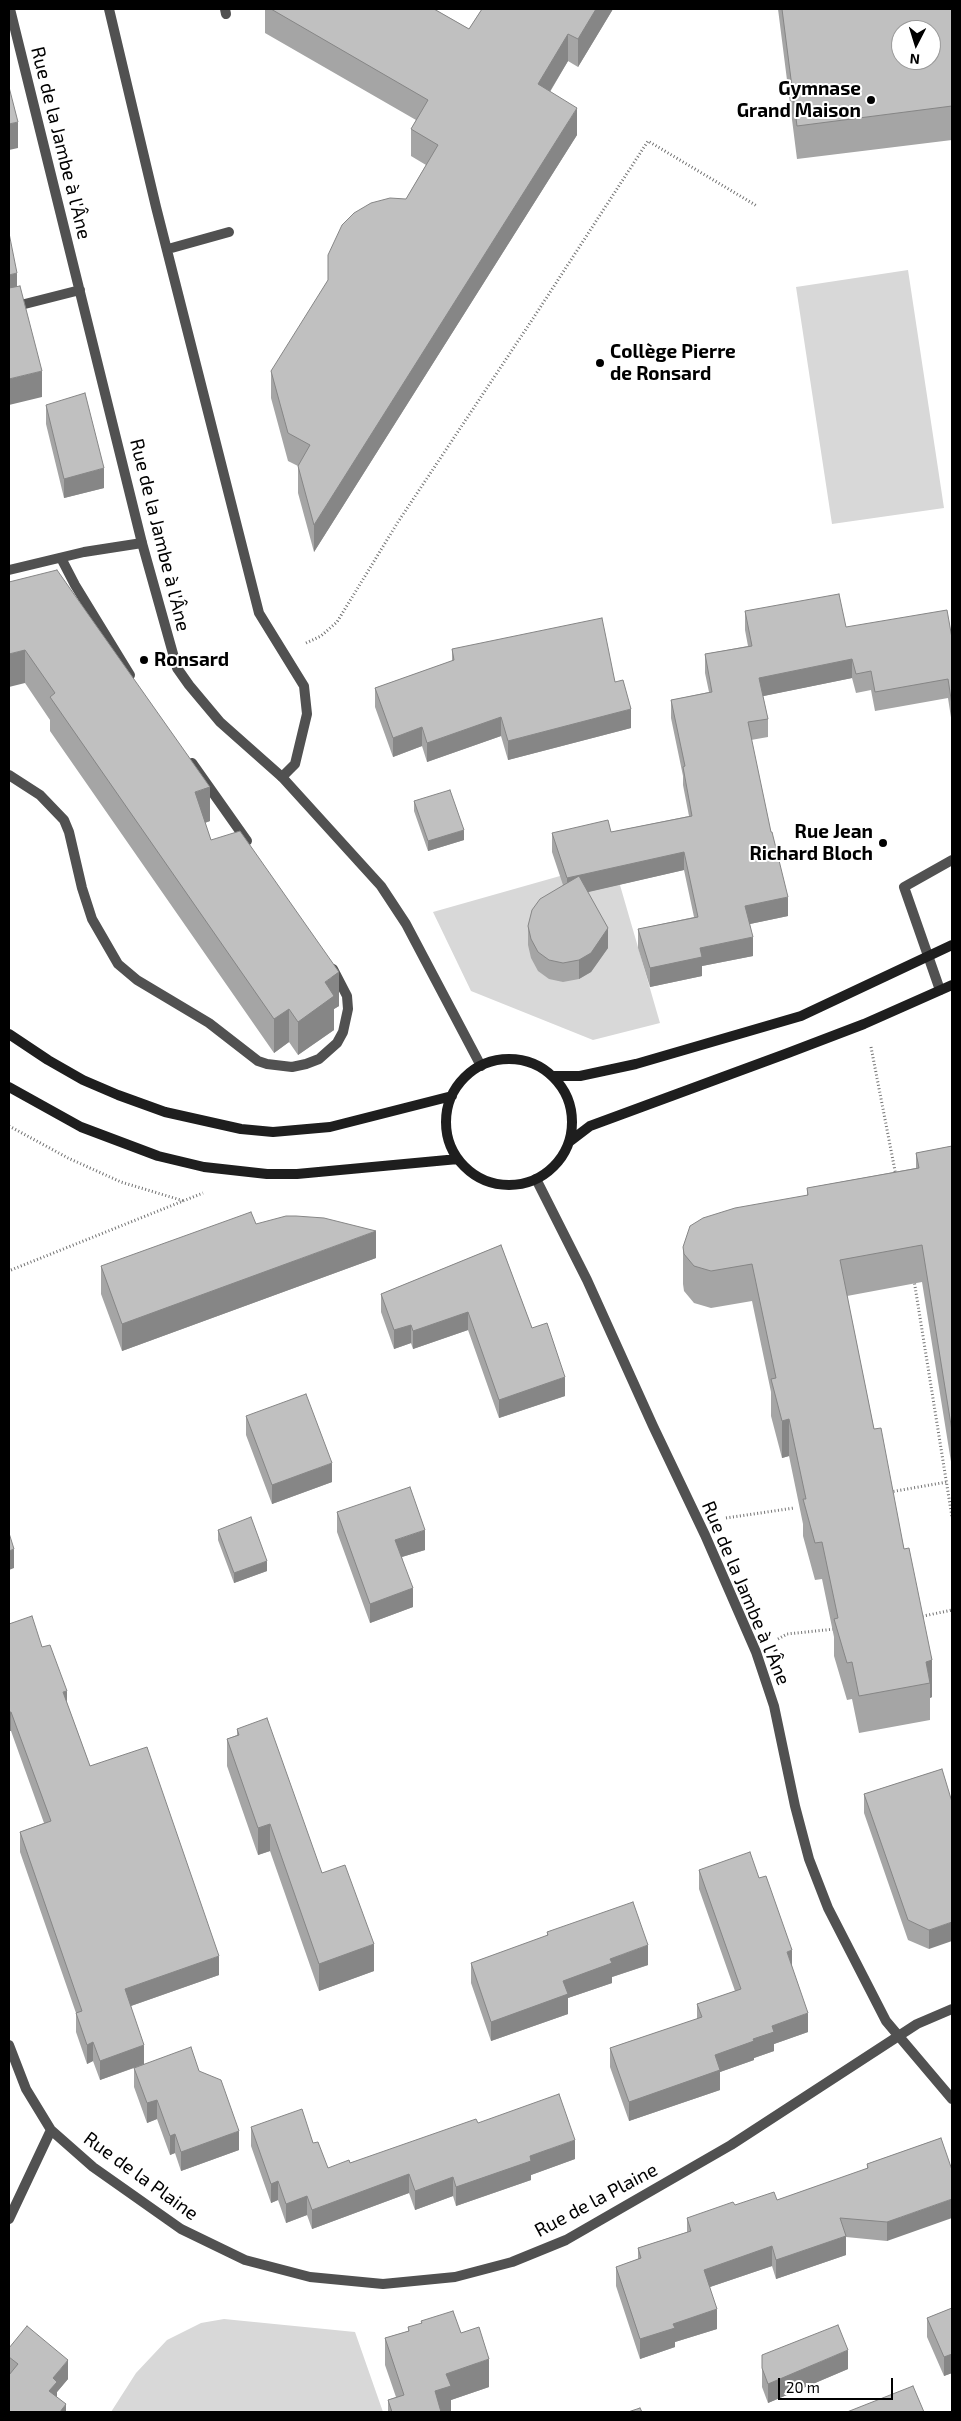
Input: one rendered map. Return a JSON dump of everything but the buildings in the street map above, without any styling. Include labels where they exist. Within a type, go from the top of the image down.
[{"type":"street","name":"Rue de la Jambe à l'Âne","points":[[10,9],[142,543],[177,668],[220,722],[282,777],[381,886],[406,924],[481,1066]]},
{"type":"street","points":[[108,9],[259,613],[304,686],[308,714],[295,764],[282,777]]},
{"type":"street","points":[[168,249],[229,232]]},
{"type":"street","points":[[9,308],[80,290]]},
{"type":"street","points":[[9,570],[142,543]]},
{"type":"street","points":[[61,558],[75,585],[136,685]]},
{"type":"street","points":[[184,752],[251,846]]},
{"type":"street","points":[[9,775],[40,795],[64,820],[69,832],[82,888],[92,919],[118,964],[137,980],[209,1023],[258,1061],[292,1067],[306,1064],[319,1059],[336,1043],[343,1032],[348,1009],[345,992],[328,961]]},
{"type":"street","points":[[940,990],[904,887],[952,860]]},
{"type":"street","points":[[553,1076],[580,1076],[636,1064],[801,1016],[952,945]]},
{"type":"street","points":[[570,1142],[590,1126],[864,1024],[952,985]]},
{"type":"street","points":[[9,1034],[55,1064],[118,1095],[166,1112],[240,1129],[273,1132],[330,1127],[452,1096]]},
{"type":"street","points":[[497,1060],[516,1060],[537,1065],[553,1076],[563,1088],[570,1104],[573,1126],[570,1142],[559,1162],[536,1179],[517,1185],[493,1184],[474,1175],[458,1159],[451,1147],[446,1132],[446,1115],[452,1096],[463,1078],[481,1066],[497,1060]]},
{"type":"street","points":[[9,1087],[90,1131],[158,1156],[204,1166],[267,1174],[297,1174],[458,1159]]},
{"type":"street","name":"Rue de la Jambe à l'Âne","points":[[536,1179],[587,1280],[700,1525],[756,1652],[774,1706],[795,1806],[809,1859],[824,1900],[886,2021],[952,2099]]},
{"type":"street","name":"Rue de la Plaine","points":[[9,2044],[26,2089],[51,2130],[93,2167],[181,2229],[245,2260],[310,2278],[383,2284],[455,2277],[512,2262],[566,2240],[731,2145],[917,2024],[952,2009]]},
{"type":"street","points":[[9,2219],[51,2130]]},
{"type":"path","points":[[283,654],[321,636],[337,622],[398,522],[648,141],[757,206]]},
{"type":"path","points":[[864,1024],[875,1057],[896,1180]]},
{"type":"path","points":[[9,1126],[68,1158],[121,1182],[184,1201]]},
{"type":"path","points":[[11,1270],[211,1190]]},
{"type":"path","points":[[913,1275],[952,1517]]},
{"type":"path","points":[[915,1285],[924,1283]]},
{"type":"path","points":[[889,1492],[947,1482]]},
{"type":"path","points":[[700,1525],[725,1518],[794,1508]]},
{"type":"path","points":[[918,1617],[952,1610]]},
{"type":"path","points":[[756,1652],[787,1634],[835,1629]]},
{"type":"shaded area","points":[[908,270],[944,508],[832,524],[796,287]]},
{"type":"shaded area","points":[[613,861],[660,1023],[593,1040],[471,991],[433,912]]},
{"type":"shaded area","points":[[224,2319],[355,2332],[383,2412],[111,2412],[136,2373],[167,2340],[201,2323]]},
{"type":"place","name":"Gymnase Grand Maison","points":[[871,100]]},
{"type":"place","name":"Collège Pierre de Ronsard","points":[[600,363]]},
{"type":"place","name":"Ronsard","points":[[144,660]]},
{"type":"place","name":"Rue Jean Richard Bloch","points":[[883,843]]}]
